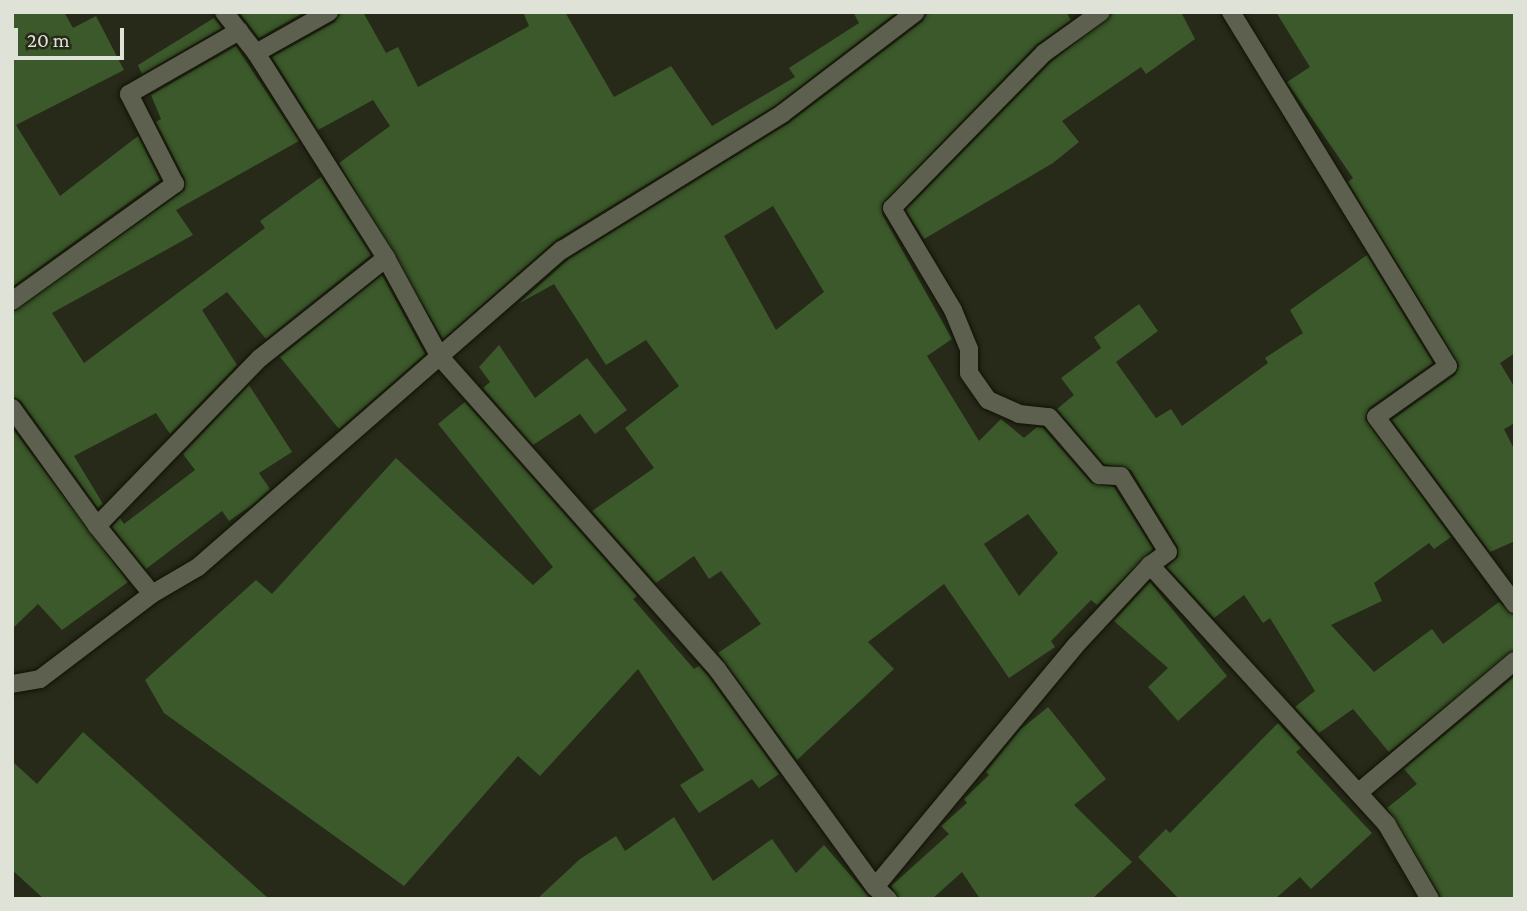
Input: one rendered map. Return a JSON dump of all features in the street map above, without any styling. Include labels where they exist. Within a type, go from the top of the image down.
[{"type":"street","points":[[224,12],[256,53],[386,258],[440,357],[717,669],[882,893],[1076,645],[1150,565],[1167,552],[1121,476],[1099,475],[1049,417],[1019,414],[988,400],[969,373],[969,349],[953,310],[892,208],[1044,53],[1101,12]]},
{"type":"street","points":[[256,53],[329,12]]},
{"type":"street","points":[[12,684],[40,679],[152,594],[198,567],[562,250],[782,114],[916,12]]},
{"type":"street","points":[[1231,12],[1448,366],[1376,416],[1515,604]]},
{"type":"street","points":[[12,301],[175,184],[129,94],[239,31]]},
{"type":"street","points":[[97,526],[260,358],[386,258]]},
{"type":"street","points":[[12,408],[97,526],[152,594]]},
{"type":"street","points":[[1150,565],[1387,825],[1430,899]]},
{"type":"street","points":[[1358,793],[1515,660]]},
{"type":"building","points":[[12,12],[64,12],[73,28],[96,16],[124,70],[16,125],[60,196],[138,136],[160,180],[12,287]]},
{"type":"building","points":[[239,12],[305,12],[259,38]]},
{"type":"building","points":[[340,12],[363,12],[386,53],[398,47],[418,87],[529,26],[523,12],[565,12],[614,97],[671,66],[712,126],[795,77],[789,68],[859,23],[853,12],[897,12],[776,105],[556,240],[443,339],[339,163],[390,126],[373,100],[318,130],[272,57],[335,22]]},
{"type":"building","points":[[927,12],[1066,12],[1071,20],[1036,45],[882,204],[882,214],[952,339],[927,356],[979,441],[1001,419],[1024,438],[1037,427],[1043,428],[1091,483],[1114,487],[1153,549],[1097,605],[1091,600],[1051,641],[1055,647],[1009,678],[944,584],[868,642],[894,669],[797,760],[718,653],[761,624],[721,571],[709,579],[694,556],[656,583],[592,511],[654,468],[625,428],[679,386],[646,340],[606,365],[554,284],[518,304],[569,259],[789,123],[923,21]],"holes":[[[773,206],[824,292],[776,330],[724,236]],[[1028,514],[1058,553],[1019,596],[984,544]]]},
{"type":"building","points":[[1114,12],[1181,12],[1195,39],[1146,74],[1141,67],[1062,121],[1079,142],[1053,163],[924,239],[906,210],[1051,62]]},
{"type":"building","points":[[1276,12],[1515,12],[1515,353],[1500,363],[1515,388],[1515,423],[1504,429],[1515,451],[1515,541],[1490,552],[1392,420],[1455,375],[1459,365],[1348,182],[1353,178],[1287,82],[1310,67]]},
{"type":"building","points":[[214,18],[222,28],[142,74],[138,65]]},
{"type":"building","points":[[236,46],[299,141],[176,210],[193,235],[52,313],[84,363],[265,228],[260,221],[321,177],[371,255],[266,339],[227,292],[202,310],[237,365],[170,434],[156,413],[74,456],[103,504],[98,508],[21,401],[12,397],[12,312],[185,190],[185,179],[156,122],[161,119],[151,95]]},
{"type":"building","points":[[1367,255],[1433,363],[1369,408],[1365,419],[1451,537],[1434,549],[1429,543],[1374,583],[1382,601],[1331,625],[1374,672],[1432,629],[1443,644],[1499,602],[1515,615],[1515,650],[1389,752],[1353,709],[1319,733],[1295,707],[1315,691],[1270,618],[1263,623],[1244,595],[1214,618],[1167,567],[1178,557],[1178,547],[1131,470],[1104,464],[1057,409],[1074,395],[1061,378],[1101,348],[1094,337],[1139,304],[1158,331],[1116,362],[1156,418],[1171,409],[1182,426],[1268,363],[1265,358],[1303,333],[1290,310]]},
{"type":"building","points":[[382,275],[425,354],[339,429],[280,357]]},
{"type":"building","points":[[499,345],[535,398],[587,358],[627,410],[595,434],[580,414],[533,445],[483,388],[490,382],[479,367]]},
{"type":"building","points":[[249,385],[292,452],[259,473],[270,489],[252,505],[229,521],[222,511],[146,569],[112,527],[120,518],[124,524],[195,470],[183,454]]},
{"type":"building","points":[[465,402],[637,596],[633,599],[694,669],[699,666],[708,676],[779,774],[759,788],[752,779],[699,813],[680,785],[704,770],[638,669],[540,776],[518,756],[404,886],[164,713],[145,680],[256,580],[272,594],[396,458],[533,585],[553,567],[438,424]]},
{"type":"building","points":[[12,428],[128,582],[62,630],[38,604],[12,629]]},
{"type":"building","points":[[1150,582],[1227,676],[1178,721],[1148,687],[1168,668],[1114,621]]},
{"type":"building","points":[[1515,676],[1515,899],[1442,899],[1387,808],[1417,784],[1404,769]]},
{"type":"building","points":[[1048,707],[1106,779],[1074,805],[1132,862],[1092,899],[980,899],[962,872],[932,899],[899,899],[891,886],[949,834],[941,826],[967,803],[964,799],[989,775],[986,772],[1021,729]]},
{"type":"building","points":[[1278,723],[1301,748],[1296,752],[1372,833],[1311,889],[1300,877],[1275,899],[1179,899],[1138,857],[1166,829],[1170,833]]},
{"type":"building","points":[[83,732],[269,899],[44,899],[12,870],[12,761],[37,784]]},
{"type":"building","points":[[674,817],[713,881],[772,839],[796,873],[824,845],[871,899],[537,899],[580,859],[616,836],[625,851]]}]
